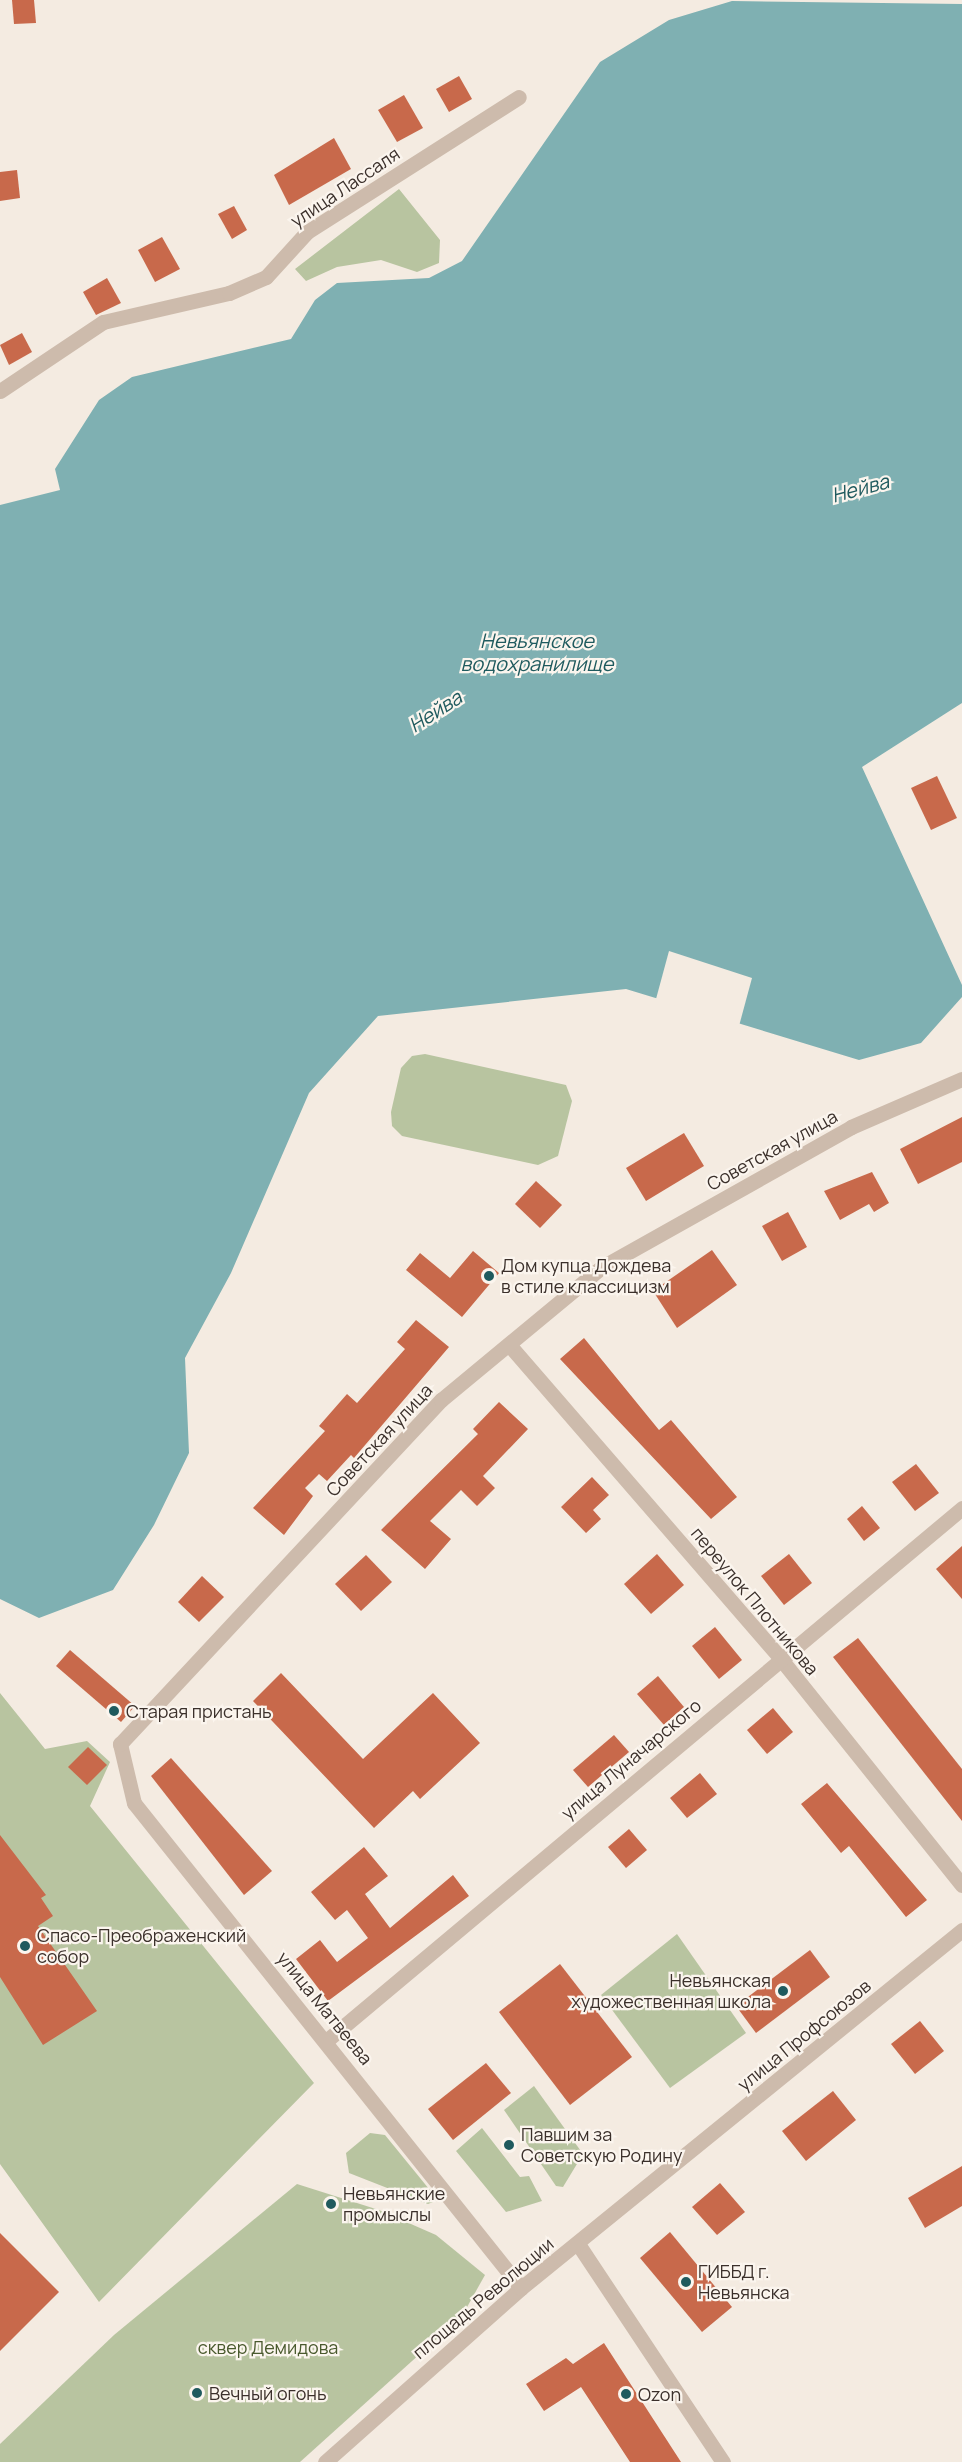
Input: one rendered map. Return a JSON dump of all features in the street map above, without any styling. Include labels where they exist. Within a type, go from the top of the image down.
[{"type":"street","name":"улица Лассаля","points":[[0,391],[103,322],[229,293],[266,277],[307,232],[519,97]]},
{"type":"street","name":"Советская улица","points":[[120,1743],[441,1400],[511,1347],[602,1267],[851,1127],[962,1079]]},
{"type":"street","name":"переулок Плотникова","points":[[511,1347],[780,1658],[962,1885]]},
{"type":"street","name":"улица Луначарского","points":[[326,2041],[780,1658],[962,1509]]},
{"type":"street","name":"улица Матвеева","points":[[120,1743],[134,1803],[521,2288]]},
{"type":"street","name":"улица Профсоюзов","points":[[670,2169],[962,1930]]},
{"type":"street","name":"площадь Революции","points":[[325,2462],[521,2288],[670,2169]]},
{"type":"street","points":[[578,2244],[723,2462]]},
{"type":"green space","points":[[399,189],[440,240],[439,263],[417,272],[381,260],[337,267],[306,281],[295,269]]},
{"type":"green space","points":[[425,1054],[566,1085],[572,1101],[558,1156],[538,1165],[402,1136],[392,1126],[391,1112],[401,1068],[412,1056]]},
{"type":"green space","points":[[0,1693],[45,1749],[87,1741],[110,1762],[90,1806],[314,2083],[99,2302],[0,2164]]},
{"type":"green space","points":[[677,1934],[746,2033],[670,2088],[601,1995]]},
{"type":"green space","points":[[534,2086],[583,2154],[563,2187],[556,2186],[504,2110]]},
{"type":"green space","points":[[482,2128],[520,2177],[529,2176],[542,2201],[506,2212],[456,2151]]},
{"type":"green space","points":[[370,2133],[385,2135],[438,2200],[428,2204],[349,2173],[346,2153]]},
{"type":"green space","name":"сквер Демидова","points":[[297,2184],[379,2210],[436,2235],[485,2275],[462,2316],[300,2462],[0,2462],[0,2444],[114,2335]]},
{"type":"water","name":"Невьянское водохранилище","points":[[732,1],[962,4],[962,703],[862,767],[962,985],[962,997],[921,1043],[859,1060],[626,989],[378,1016],[309,1093],[231,1273],[185,1358],[189,1453],[154,1525],[113,1590],[39,1618],[0,1599],[0,505],[60,490],[55,469],[99,400],[132,377],[291,339],[315,300],[337,283],[429,278],[462,261],[600,62],[669,20]]},
{"type":"pier","points":[[669,951],[752,978],[739,1026],[656,999]]},
{"type":"building","points":[[12,0],[34,0],[36,23],[14,24]]},
{"type":"building","points":[[459,76],[472,99],[449,112],[436,89]]},
{"type":"building","points":[[404,95],[423,128],[397,142],[378,110]]},
{"type":"building","points":[[334,138],[351,169],[289,205],[274,175]]},
{"type":"building","points":[[17,170],[20,198],[0,201],[0,172]]},
{"type":"building","points":[[234,206],[247,230],[232,239],[218,214]]},
{"type":"building","points":[[162,237],[180,269],[155,282],[138,250]]},
{"type":"building","points":[[107,278],[121,303],[96,315],[83,292]]},
{"type":"building","points":[[22,333],[32,352],[9,365],[0,345]]},
{"type":"building","points":[[937,776],[957,818],[931,830],[911,788]]},
{"type":"building","points":[[962,1117],[962,1162],[918,1184],[900,1149]]},
{"type":"building","points":[[684,1133],[704,1166],[646,1201],[626,1168]]},
{"type":"building","points":[[872,1172],[889,1203],[874,1212],[869,1204],[840,1220],[824,1191]]},
{"type":"building","points":[[536,1181],[562,1205],[540,1228],[515,1204]]},
{"type":"building","points":[[788,1212],[807,1247],[782,1261],[762,1226]]},
{"type":"building","points":[[712,1250],[737,1285],[677,1328],[653,1291]]},
{"type":"building","points":[[473,1251],[499,1273],[462,1317],[406,1270],[420,1253],[450,1278]]},
{"type":"building","points":[[416,1320],[449,1347],[354,1458],[351,1455],[327,1481],[319,1474],[305,1488],[313,1496],[284,1535],[253,1508],[325,1431],[319,1426],[347,1394],[357,1403],[405,1349],[397,1342]]},
{"type":"building","points":[[584,1338],[659,1430],[671,1420],[737,1497],[711,1519],[560,1359]]},
{"type":"building","points":[[499,1402],[528,1429],[483,1476],[495,1488],[477,1506],[461,1490],[430,1521],[451,1539],[425,1569],[381,1530],[478,1434],[473,1429]]},
{"type":"building","points":[[916,1464],[939,1493],[915,1511],[892,1482]]},
{"type":"building","points":[[592,1477],[609,1495],[593,1510],[601,1519],[586,1533],[561,1507]]},
{"type":"building","points":[[862,1506],[880,1528],[864,1541],[847,1519]]},
{"type":"building","points":[[962,1546],[962,1599],[936,1569]]},
{"type":"building","points":[[657,1554],[684,1585],[651,1614],[624,1584]]},
{"type":"building","points":[[789,1554],[812,1583],[784,1605],[761,1576]]},
{"type":"building","points":[[366,1555],[392,1582],[361,1611],[335,1584]]},
{"type":"building","points":[[202,1576],[224,1597],[199,1622],[178,1602]]},
{"type":"building","points":[[715,1627],[742,1660],[719,1679],[692,1646]]},
{"type":"building","points":[[858,1638],[962,1769],[962,1821],[833,1657]]},
{"type":"building","points":[[70,1650],[135,1706],[121,1722],[56,1666]]},
{"type":"building","points":[[281,1673],[363,1759],[433,1693],[480,1743],[420,1799],[413,1791],[374,1828],[253,1701]]},
{"type":"building","points":[[658,1676],[684,1707],[664,1725],[637,1694]]},
{"type":"building","points":[[773,1708],[793,1732],[767,1754],[747,1730]]},
{"type":"building","points":[[614,1735],[629,1752],[588,1787],[573,1770]]},
{"type":"building","points":[[88,1747],[107,1765],[87,1785],[68,1767]]},
{"type":"building","points":[[171,1758],[272,1871],[244,1895],[151,1776]]},
{"type":"building","points":[[700,1773],[717,1794],[687,1818],[670,1798]]},
{"type":"building","points":[[827,1783],[927,1900],[906,1917],[849,1846],[841,1853],[801,1804]]},
{"type":"building","points":[[629,1829],[647,1850],[626,1868],[608,1847]]},
{"type":"building","name":"Спасо-Преображенский собор","points":[[0,1835],[46,1895],[41,1898],[53,1916],[38,1926],[97,2011],[43,2045],[0,1977]]},
{"type":"building","points":[[364,1847],[388,1876],[365,1894],[390,1928],[453,1875],[469,1896],[328,2001],[296,1959],[320,1940],[337,1962],[368,1938],[347,1910],[335,1920],[311,1892]]},
{"type":"building","name":"Невьянская художественная школа","points":[[810,1950],[830,1977],[756,2033],[736,2006]]},
{"type":"building","points":[[560,1964],[632,2057],[570,2105],[499,2012]]},
{"type":"building","points":[[920,2021],[944,2051],[915,2074],[891,2044]]},
{"type":"building","points":[[486,2063],[511,2093],[453,2140],[428,2109]]},
{"type":"building","points":[[833,2091],[856,2120],[806,2161],[782,2131]]},
{"type":"building","points":[[962,2166],[962,2206],[925,2228],[908,2198]]},
{"type":"building","points":[[720,2183],[745,2212],[717,2235],[692,2207]]},
{"type":"building","points":[[670,2232],[732,2307],[702,2332],[640,2258]]},
{"type":"building","points":[[0,2233],[59,2292],[0,2351]]},
{"type":"building","points":[[604,2343],[681,2462],[630,2462],[581,2387],[544,2411],[526,2384],[566,2358],[573,2364]]},
{"type":"place","name":"Дом купца Дождева в стиле классицизм","points":[[489,1276]]},
{"type":"place","name":"Старая пристань","points":[[114,1711]]},
{"type":"place","name":"Спасо-Преображенский собор","points":[[25,1946]]},
{"type":"place","name":"Невьянская художественная школа","points":[[783,1991]]},
{"type":"place","name":"Павшим за Советскую Родину","points":[[509,2145]]},
{"type":"place","name":"Невьянские промыслы","points":[[331,2204]]},
{"type":"place","name":"ГИББД г. Невьянска","points":[[686,2282]]},
{"type":"place","name":"Вечный огонь","points":[[197,2393]]},
{"type":"place","name":"Ozon","points":[[626,2394]]},
{"type":"water label","name":"Нейва","points":[[860,488]]},
{"type":"water label","name":"Нейва","points":[[435,711]]}]
